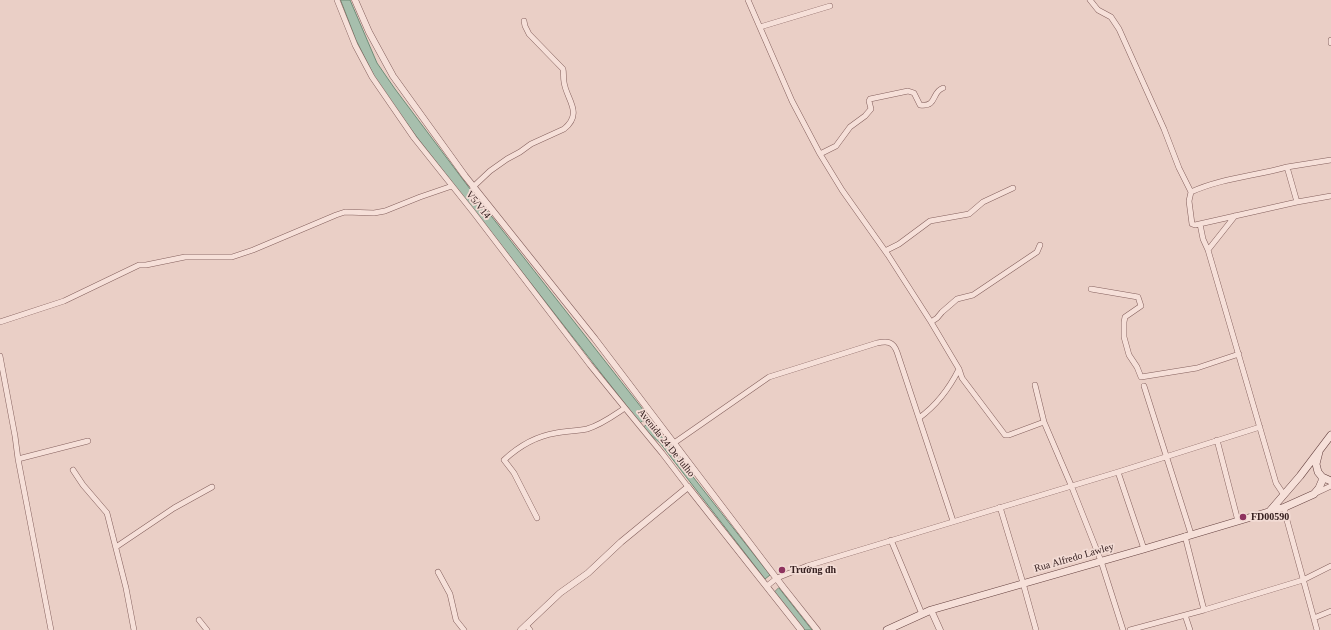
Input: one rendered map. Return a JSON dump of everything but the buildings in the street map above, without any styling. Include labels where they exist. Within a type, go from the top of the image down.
[{"type":"main road","points":[[1268,512],[1300,476],[1331,436]]},
{"type":"main road","points":[[1314,494],[1322,483],[1316,464],[1319,452]]},
{"type":"main road","points":[[1300,476],[1309,471],[1331,481]]},
{"type":"main road","name":"Rua Alfredo Lawley","points":[[887,630],[931,610],[1285,507],[1314,494]]},
{"type":"main road","points":[[1284,495],[1283,504],[1285,507]]},
{"type":"street","name":"V5/V14","points":[[337,0],[355,45],[372,77],[414,138],[625,408]]},
{"type":"street","points":[[355,0],[369,32],[393,76],[473,187],[510,231],[595,339],[817,630]]},
{"type":"street","points":[[748,0],[792,102],[820,154],[842,190],[886,252],[959,369],[962,378],[1005,435],[1009,436],[1044,422]]},
{"type":"street","points":[[1090,0],[1098,10],[1111,17],[1119,29],[1164,129],[1179,168],[1191,192],[1189,201],[1192,224],[1200,224],[1297,202],[1331,196]]},
{"type":"street","points":[[760,28],[830,6]]},
{"type":"street","points":[[473,187],[498,165],[531,144],[564,129],[568,126],[571,120],[573,108],[564,81],[563,69],[529,34],[524,21]]},
{"type":"street","points":[[820,154],[836,146],[850,126],[865,116],[871,109],[870,99],[908,91],[914,93],[920,104],[930,104],[933,102],[938,92],[943,88]]},
{"type":"street","points":[[1191,192],[1225,180],[1287,167],[1331,160]]},
{"type":"street","points":[[1287,167],[1297,202]]},
{"type":"street","points":[[0,322],[64,301],[139,265],[185,257],[232,257],[253,250],[345,212],[374,213],[385,211],[452,186]]},
{"type":"street","points":[[886,252],[930,221],[969,214],[989,198],[1003,194],[1013,188]]},
{"type":"street","points":[[1208,250],[1236,216]]},
{"type":"street","points":[[1200,224],[1203,239],[1208,250],[1276,483],[1284,495]]},
{"type":"street","points":[[930,322],[937,318],[957,299],[973,295],[1037,252],[1040,244]]},
{"type":"street","points":[[1091,289],[1138,297],[1141,306],[1125,317],[1124,337],[1129,356],[1137,367],[1141,377],[1197,368],[1239,354]]},
{"type":"street","points":[[674,443],[769,377],[884,341],[890,342],[895,346],[953,521]]},
{"type":"street","points":[[0,356],[51,630]]},
{"type":"street","points":[[919,418],[941,398],[952,383],[959,369]]},
{"type":"street","points":[[1035,385],[1044,422],[1101,561],[1123,630]]},
{"type":"street","points":[[1144,386],[1166,456],[1188,535],[1204,610]]},
{"type":"street","name":"Avenida 24 De Julho","points":[[537,518],[514,474],[504,460],[514,450],[548,434],[590,427],[603,422],[625,408],[801,630]]},
{"type":"street","points":[[767,586],[777,578],[807,566],[1118,472],[1260,427]]},
{"type":"street","points":[[1217,440],[1238,520]]},
{"type":"street","points":[[18,459],[88,441]]},
{"type":"street","points":[[73,470],[83,485],[107,513],[126,588],[134,630]]},
{"type":"street","points":[[1118,472],[1144,549]]},
{"type":"street","points":[[1314,494],[1331,486]]},
{"type":"street","points":[[116,547],[174,508],[212,487]]},
{"type":"street","points":[[521,630],[528,628],[560,593],[588,573],[626,537],[688,487]]},
{"type":"street","points":[[1000,507],[1024,584],[1036,630]]},
{"type":"street","points":[[1285,507],[1285,514],[1317,630]]},
{"type":"street","points":[[890,540],[922,614]]},
{"type":"street","points":[[1130,630],[1204,610],[1303,580],[1331,566]]},
{"type":"street","points":[[438,572],[450,594],[456,620],[464,630]]},
{"type":"street","points":[[931,610],[940,630]]},
{"type":"street","points":[[1314,618],[1331,610]]},
{"type":"street","points":[[1185,614],[1190,630]]},
{"type":"street","points":[[199,620],[207,630]]},
{"type":"shaded area","points":[[341,0],[350,0],[377,63],[395,89],[470,189],[641,407],[647,417],[640,423],[416,136],[377,82],[356,40]]},
{"type":"shaded area","points":[[650,422],[770,575],[765,579],[660,443],[643,428]]},
{"type":"shaded area","points":[[779,588],[812,630],[804,630],[774,593]]},
{"type":"waterway","points":[[643,419],[648,426]]},
{"type":"place","name":"FD00590","points":[[1243,517]]},
{"type":"place","name":"Trường đh","points":[[782,570]]}]
